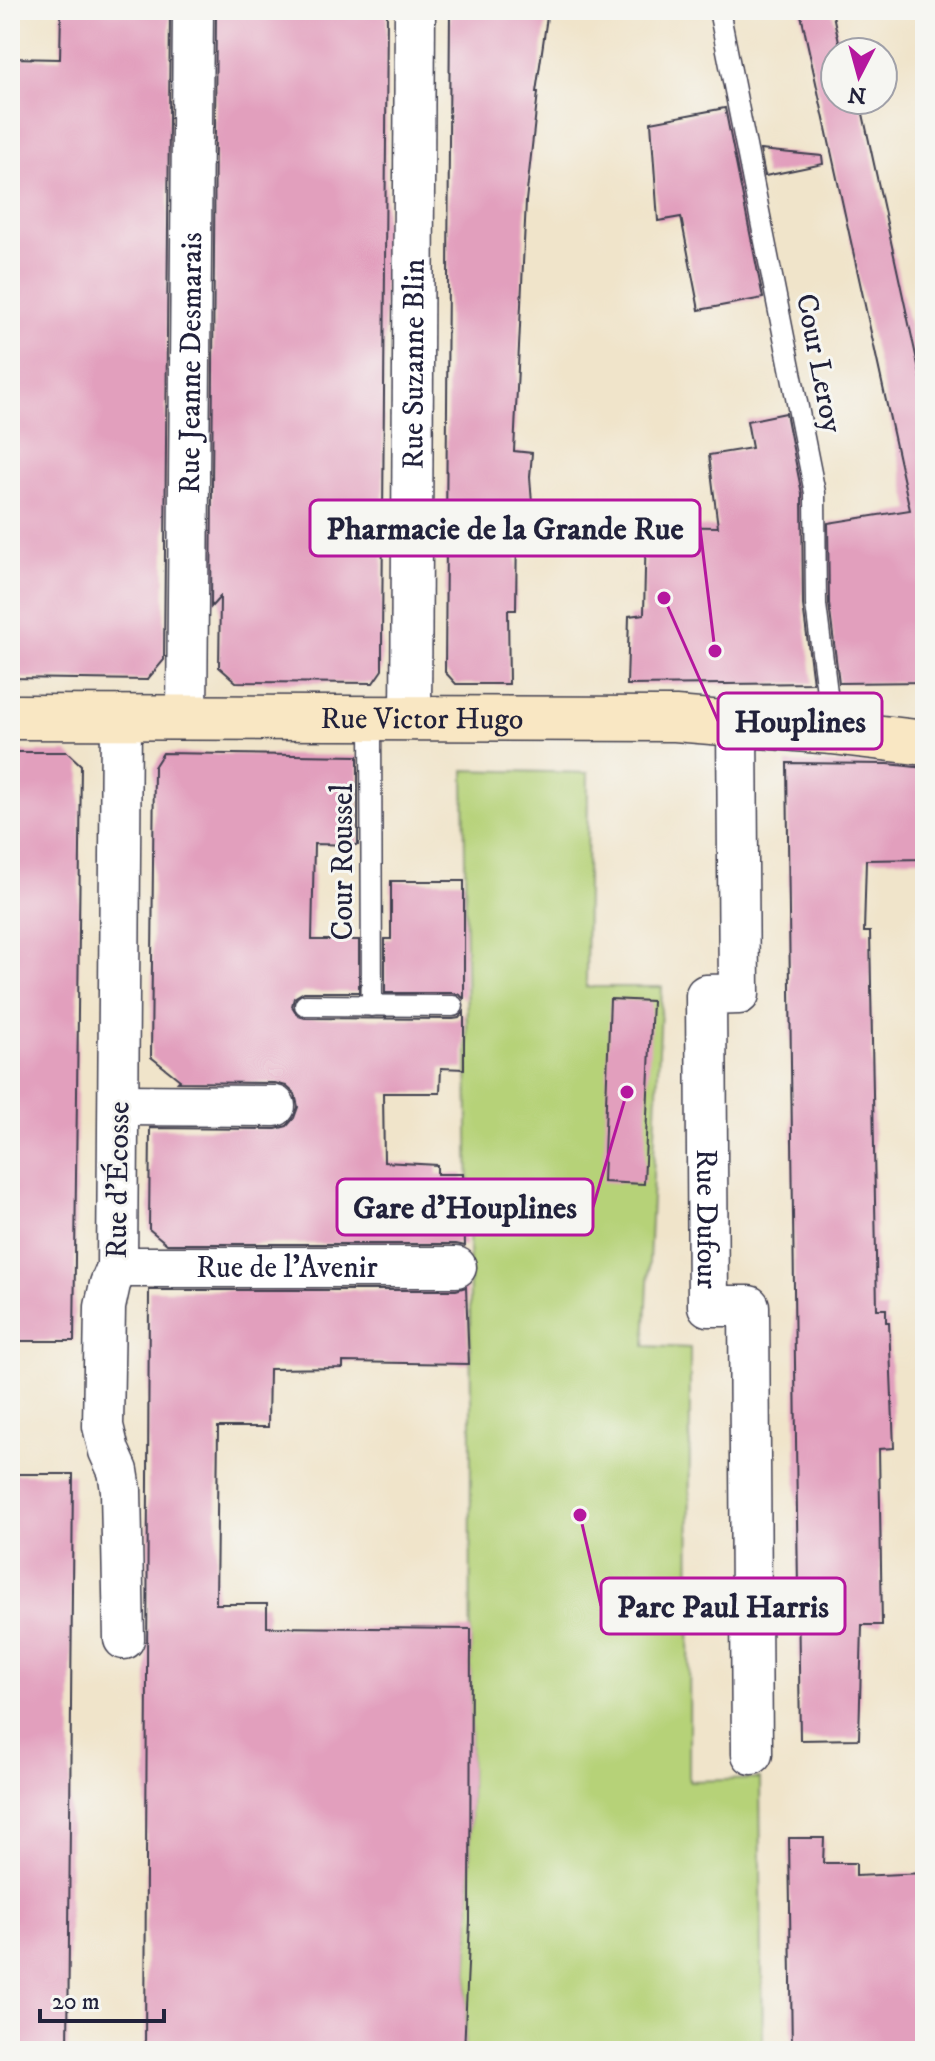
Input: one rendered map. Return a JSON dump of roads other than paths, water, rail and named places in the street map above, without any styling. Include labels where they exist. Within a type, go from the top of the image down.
[{"type":"main road","name":"Rue Victor Hugo","points":[[832,732],[871,728],[925,715]]},
{"type":"main road","name":"Rue Victor Hugo","points":[[10,717],[675,719],[925,743]]},
{"type":"street","name":"Rue Jeanne Desmarais","points":[[187,717],[193,10]]},
{"type":"street","name":"Rue Suzanne Blin","points":[[391,718],[415,10]]},
{"type":"street","name":"Rue d'Écosse","points":[[121,718],[117,1267],[105,1307],[103,1426],[121,1490],[124,1639]]},
{"type":"street","name":"Rue Dufour","points":[[737,725],[739,994],[706,995],[708,1306],[749,1306],[752,1754]]},
{"type":"street","points":[[119,1105],[275,1106]]},
{"type":"street","name":"Rue de l'Avenir","points":[[117,1267],[456,1267]]},
{"type":"lane","name":"Cour Leroy","points":[[719,10],[815,493],[816,605],[832,732]]},
{"type":"lane","name":"Cour Roussel","points":[[372,1006],[391,718]]},
{"type":"lane","points":[[305,1005],[453,1006]]},
{"type":"place","name":"Houplines","points":[[664,598]]},
{"type":"place","name":"Pharmacie de la Grande Rue","points":[[715,651]]},
{"type":"place","name":"Gare d'Houplines","points":[[627,1092]]},
{"type":"place","name":"Parc Paul Harris","points":[[580,1515]]}]
